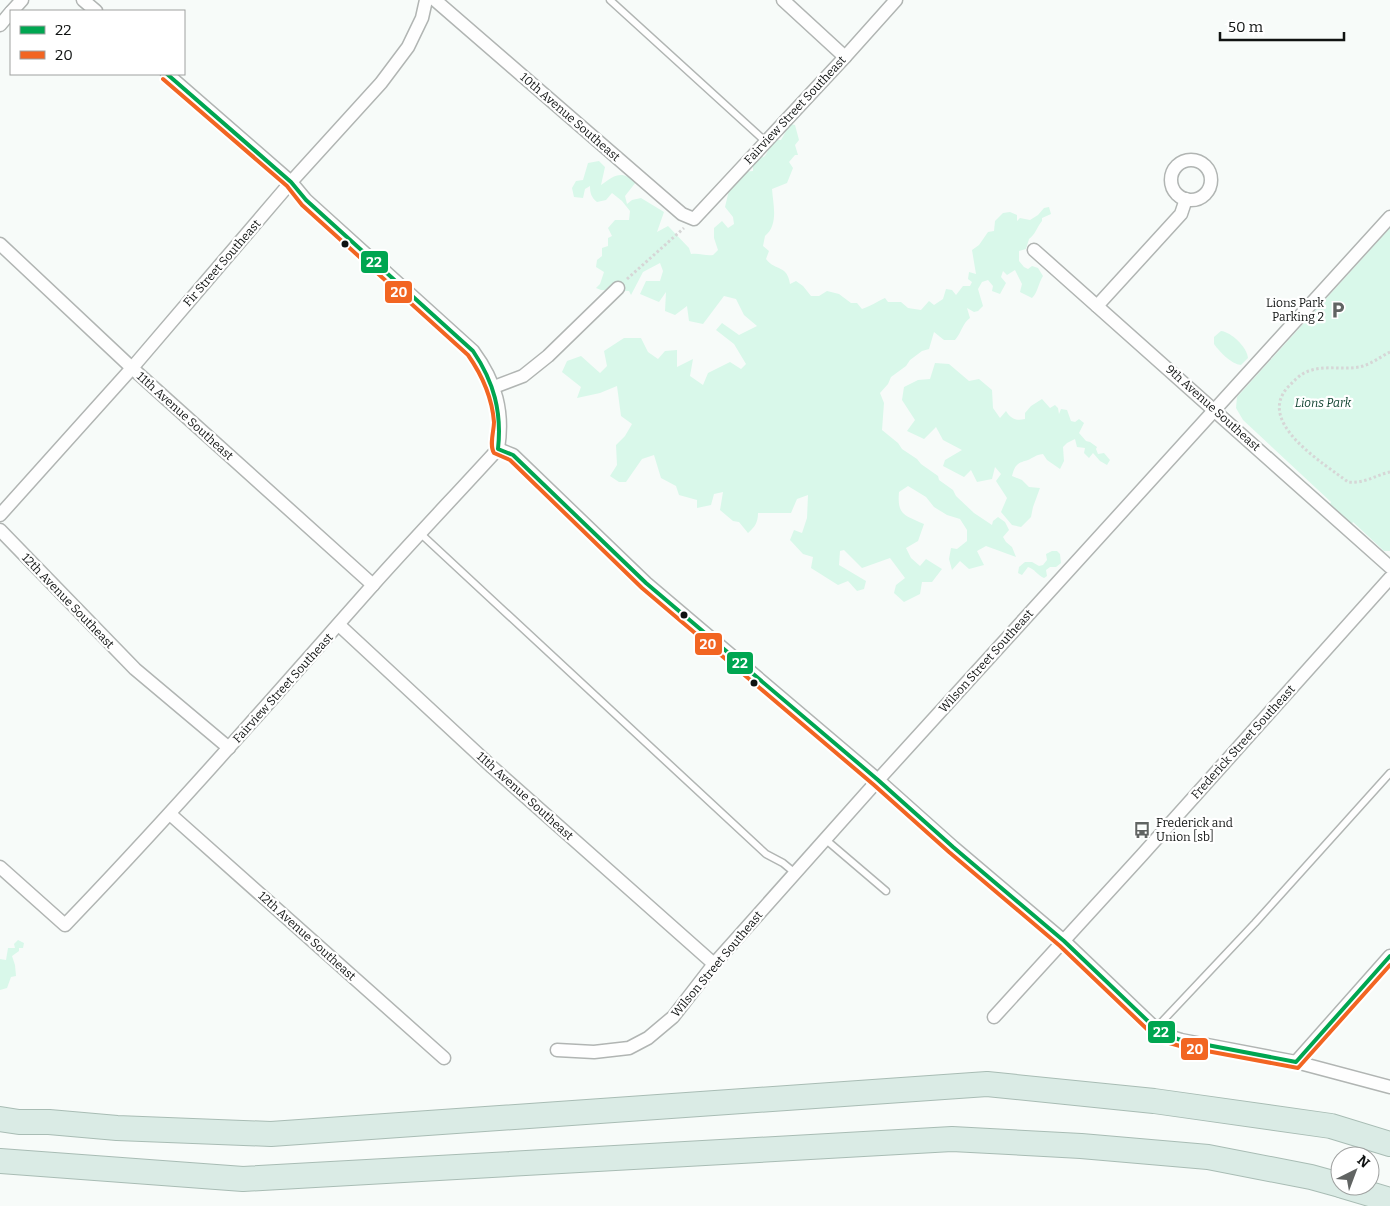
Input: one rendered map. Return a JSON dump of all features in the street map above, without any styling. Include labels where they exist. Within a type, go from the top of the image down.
[{"type":"highway","points":[[0,1119],[19,1122],[49,1122],[117,1128],[270,1134],[987,1084],[1154,1101],[1331,1126],[1390,1144]]},
{"type":"highway","points":[[0,1161],[244,1179],[952,1139],[1081,1146],[1208,1158],[1310,1177],[1330,1183]]},
{"type":"highway","points":[[1376,1196],[1390,1200]]},
{"type":"street","points":[[14,10],[22,0]]},
{"type":"street","points":[[83,0],[95,10]]},
{"type":"street","name":"Fir Street Southeast","points":[[0,515],[132,368],[291,182],[381,83],[408,47],[422,18],[426,0]]},
{"type":"street","name":"10th Avenue Southeast","points":[[435,0],[682,214],[694,219]]},
{"type":"street","points":[[782,0],[845,57]]},
{"type":"street","name":"Fairview Street Southeast","points":[[694,219],[896,0]]},
{"type":"street","points":[[0,24],[10,14]]},
{"type":"street","points":[[168,75],[291,182],[306,200],[473,352],[489,375],[498,400],[500,434],[498,450],[512,455],[646,583],[1064,941],[1156,1028],[1165,1035],[1181,1040],[1296,1062],[1390,1087]]},
{"type":"street","points":[[1096,306],[1181,214],[1186,199]]},
{"type":"street","name":"Wilson Street Southeast","points":[[557,1050],[609,1051],[629,1048],[661,1029],[673,1017],[714,964],[825,839],[1390,217]]},
{"type":"street","name":"11th Avenue Southeast","points":[[0,244],[132,368],[373,585]]},
{"type":"street","name":"9th Avenue Southeast","points":[[1034,250],[1390,567]]},
{"type":"street","points":[[494,387],[523,376],[548,356],[618,288]]},
{"type":"street","name":"Fairview Street Southeast","points":[[0,867],[65,925],[170,814],[373,585],[498,450]]},
{"type":"street","name":"12th Avenue Southeast","points":[[0,530],[135,669],[229,748]]},
{"type":"street","name":"Frederick Street Southeast","points":[[994,1017],[1390,578]]},
{"type":"street","name":"11th Avenue Southeast","points":[[339,625],[492,767],[714,964]]},
{"type":"street","name":"12th Avenue Southeast","points":[[170,814],[444,1058]]},
{"type":"street","points":[[1296,1062],[1390,956]]},
{"type":"lane","points":[[610,0],[766,142]]},
{"type":"lane","points":[[421,534],[766,854],[783,863],[795,873]]},
{"type":"lane","points":[[1156,1028],[1255,923],[1390,773]]},
{"type":"lane","points":[[825,839],[886,891]]},
{"type":"path","points":[[618,288],[694,219]]},
{"type":"path","points":[[1390,352],[1359,367],[1320,368],[1307,371],[1285,391],[1280,402],[1281,417],[1287,432],[1301,446],[1348,482],[1355,483],[1390,472]]},
{"type":"green space","points":[[790,124],[795,125],[799,140],[795,145],[798,155],[795,155],[789,162],[793,168],[787,183],[772,189],[774,220],[765,236],[763,246],[769,251],[766,259],[786,273],[790,284],[796,281],[811,296],[819,296],[827,291],[839,294],[851,303],[857,303],[862,309],[885,298],[888,302],[901,302],[908,308],[921,310],[929,301],[934,305],[943,299],[946,289],[952,290],[956,295],[963,286],[970,286],[972,282],[968,279],[969,272],[976,274],[972,250],[979,245],[988,232],[994,231],[995,221],[1003,213],[1010,212],[1017,215],[1017,221],[1020,218],[1030,220],[1044,208],[1049,207],[1051,214],[1042,218],[1042,221],[1029,239],[1026,249],[1019,251],[1019,261],[1024,267],[1028,269],[1032,266],[1038,268],[1043,276],[1032,298],[1020,292],[1022,284],[1015,270],[1007,275],[1003,271],[1001,277],[1006,283],[1000,294],[992,291],[993,286],[988,280],[982,282],[978,289],[983,306],[974,312],[967,308],[970,318],[955,340],[944,340],[934,332],[929,349],[922,351],[891,377],[880,393],[884,403],[882,430],[898,443],[902,449],[938,476],[939,480],[953,490],[956,496],[974,513],[992,525],[993,521],[998,517],[1005,522],[1009,530],[1003,537],[1012,547],[1016,557],[986,546],[977,551],[984,565],[969,569],[960,561],[952,570],[949,559],[951,548],[957,549],[967,541],[967,530],[960,519],[947,515],[934,507],[926,497],[908,486],[899,492],[901,510],[907,516],[924,524],[918,541],[906,548],[911,558],[920,566],[926,559],[942,569],[932,582],[922,582],[920,594],[904,602],[894,593],[896,585],[905,578],[890,558],[862,568],[844,550],[840,551],[839,565],[866,581],[864,589],[857,591],[848,581],[838,585],[811,568],[813,557],[803,554],[790,540],[794,530],[802,533],[807,518],[808,495],[797,499],[791,513],[758,513],[756,524],[748,533],[739,522],[733,521],[720,510],[723,492],[714,494],[711,505],[697,508],[697,500],[679,495],[676,486],[661,478],[654,455],[642,459],[626,482],[619,482],[610,476],[617,465],[616,445],[625,436],[632,424],[621,416],[617,386],[600,393],[577,398],[581,387],[562,372],[567,361],[581,356],[600,373],[607,366],[604,351],[624,338],[641,338],[648,352],[658,359],[665,351],[677,350],[677,367],[693,359],[690,376],[703,385],[708,373],[730,362],[741,369],[746,364],[734,344],[716,330],[722,323],[739,335],[757,326],[744,315],[736,299],[724,296],[703,324],[689,321],[687,306],[675,315],[665,311],[666,292],[659,302],[640,294],[646,281],[660,281],[663,271],[660,263],[643,272],[631,295],[629,291],[601,290],[596,288],[600,284],[604,272],[596,267],[597,260],[602,256],[602,248],[608,246],[608,238],[612,236],[608,228],[615,220],[629,220],[630,211],[612,193],[606,200],[597,202],[591,195],[590,186],[585,189],[583,198],[574,197],[572,188],[576,181],[583,180],[588,163],[599,161],[605,167],[601,185],[618,175],[631,178],[636,182],[625,196],[627,204],[632,200],[641,198],[664,212],[657,232],[668,226],[689,248],[691,254],[713,255],[718,250],[714,238],[714,228],[722,221],[728,228],[734,224],[733,217],[725,207],[733,173],[753,171],[753,161],[764,157],[773,140],[781,140]]},
{"type":"green space","name":"Lions Park","points":[[1390,228],[1390,551],[1384,551],[1353,522],[1352,524],[1343,521],[1330,504],[1331,502],[1243,420],[1236,408],[1237,397]]},
{"type":"green space","points":[[1221,331],[1234,337],[1245,349],[1248,358],[1241,365],[1230,360],[1214,344],[1214,337]]},
{"type":"green space","points":[[935,363],[949,364],[969,381],[979,379],[992,390],[993,408],[1000,418],[1006,411],[1014,419],[1025,419],[1025,413],[1031,406],[1042,399],[1050,408],[1055,405],[1058,408],[1059,414],[1061,409],[1067,410],[1071,421],[1075,422],[1079,419],[1084,423],[1079,433],[1086,441],[1097,447],[1098,454],[1104,453],[1110,460],[1107,465],[1100,461],[1093,453],[1089,458],[1084,453],[1085,448],[1077,447],[1075,439],[1063,447],[1064,461],[1060,469],[1047,460],[1043,454],[1019,463],[1015,467],[1012,476],[1022,480],[1029,487],[1040,488],[1031,517],[1021,527],[1012,525],[1001,512],[1007,498],[996,481],[1001,474],[995,467],[992,479],[977,482],[971,470],[964,477],[943,466],[945,460],[962,450],[943,440],[936,427],[924,439],[907,431],[915,420],[902,400],[904,387],[918,380],[930,379]]},
{"type":"green space","points":[[1057,551],[1060,554],[1061,563],[1056,567],[1050,567],[1046,570],[1047,576],[1044,578],[1028,567],[1022,575],[1018,573],[1019,567],[1025,562],[1032,562],[1039,566],[1043,565],[1047,560],[1046,554]]},
{"type":"green space","points":[[18,940],[24,943],[23,948],[19,948],[19,951],[12,956],[16,976],[11,977],[7,988],[0,990],[0,959],[6,960],[8,948],[15,948],[14,944]]},
{"type":"transit line","name":"22","points":[[168,75],[291,182],[306,200],[473,351],[486,374],[495,398],[499,422],[498,449],[513,455],[646,583],[1064,941],[1153,1026],[1165,1035],[1181,1040],[1296,1062],[1390,956]]},
{"type":"transit line","name":"20","points":[[163,79],[287,186],[302,205],[468,355],[478,370],[489,395],[494,422],[492,442],[494,453],[510,460],[642,588],[1060,946],[1149,1031],[1162,1041],[1298,1068],[1390,965]]},
{"type":"place","name":"Lions Park Parking 2","points":[[1338,310]]},
{"type":"place","name":"Frederick and Union [sb]","points":[[1142,830]]}]
